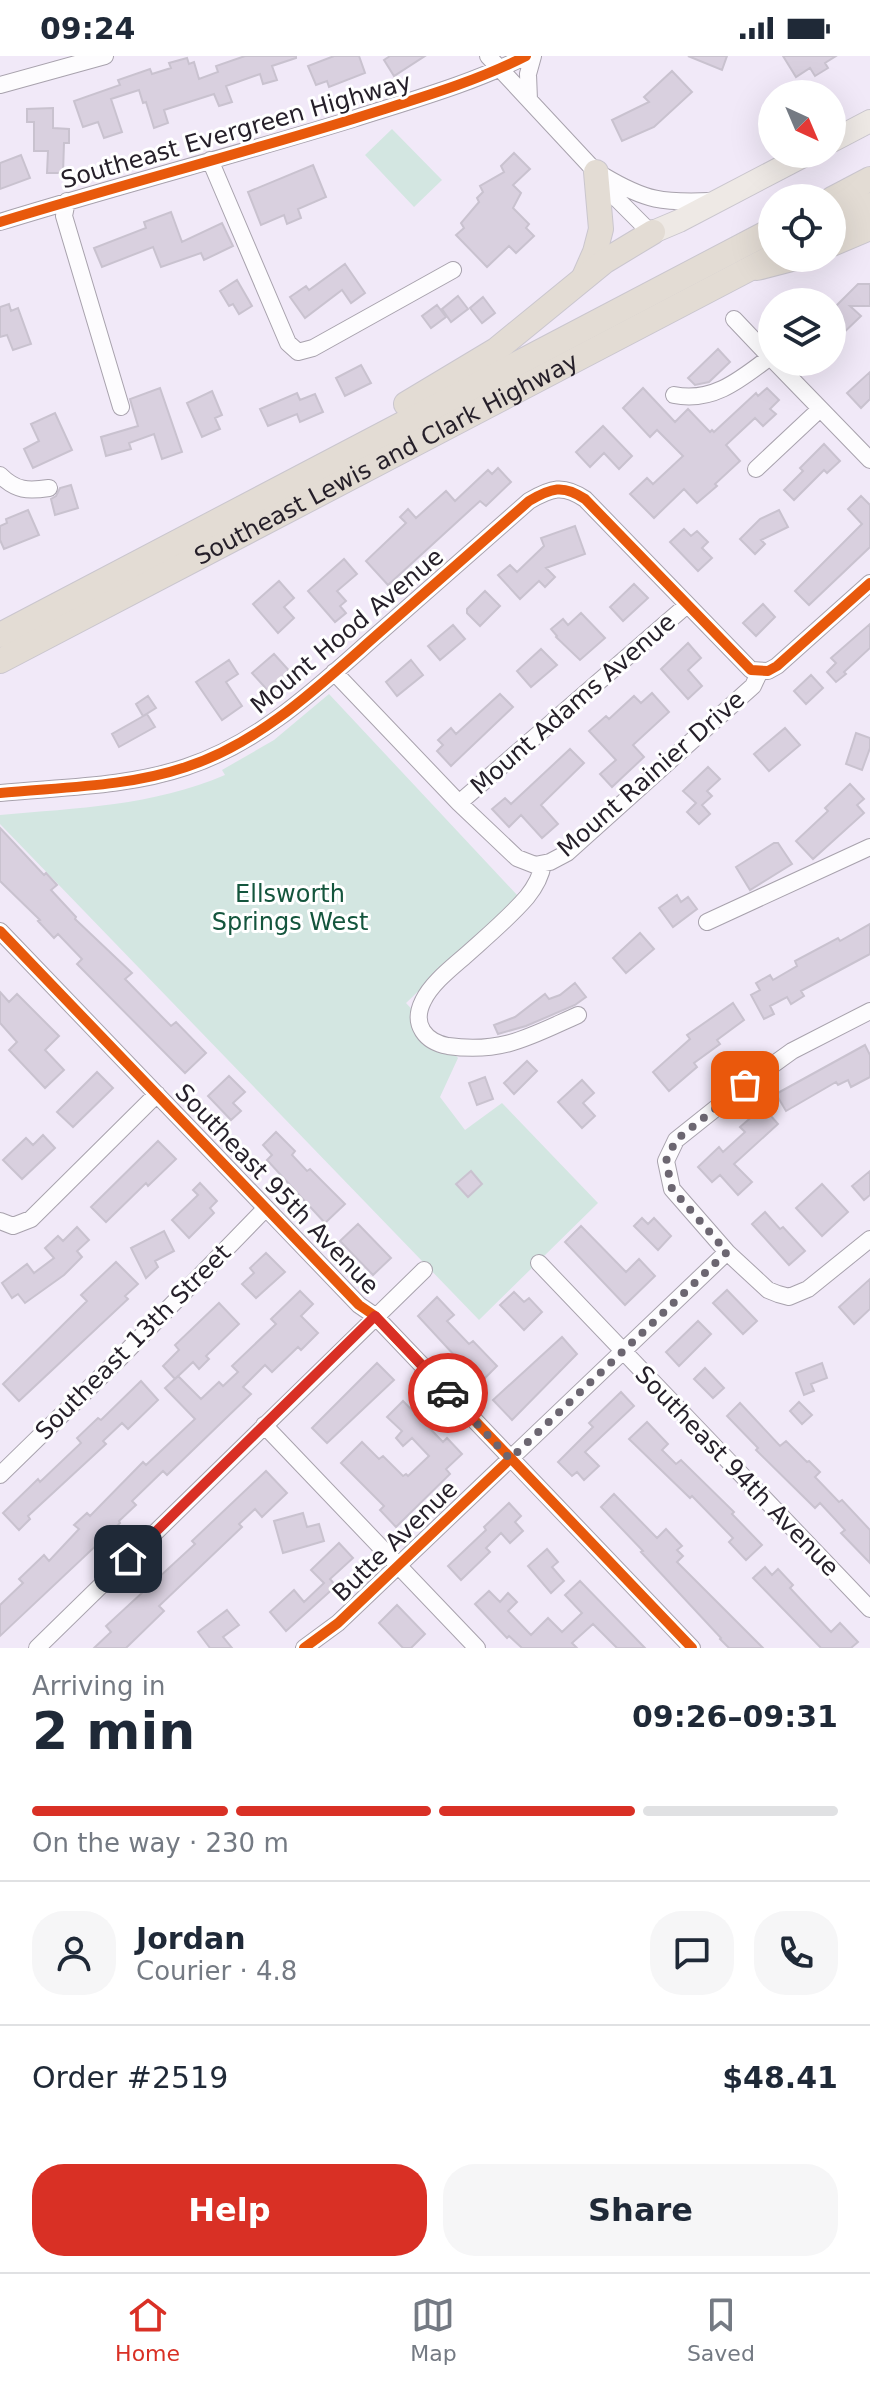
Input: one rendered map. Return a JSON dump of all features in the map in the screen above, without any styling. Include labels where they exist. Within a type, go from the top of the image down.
[{"type":"highway","points":[[583,279],[601,229],[596,172]]},
{"type":"highway","points":[[846,192],[870,179]]},
{"type":"highway","points":[[846,218],[870,205]]},
{"type":"highway","points":[[846,238],[870,228]]},
{"type":"highway","points":[[332,461],[361,430],[496,350],[605,261],[653,232]]},
{"type":"highway","name":"Southeast Lewis and Clark Highway","points":[[0,635],[758,237]]},
{"type":"highway","name":"Southeast Lewis and Clark Highway","points":[[0,661],[758,264]]},
{"type":"highway","points":[[747,270],[758,267]]},
{"type":"main road","points":[[846,134],[870,121]]},
{"type":"main road","points":[[653,232],[780,168]]},
{"type":"street","points":[[0,85],[105,56]]},
{"type":"street","points":[[488,56],[596,172],[602,184],[653,232]]},
{"type":"street","name":"Southeast Evergreen Highway","points":[[0,222],[453,88],[526,56]]},
{"type":"street","points":[[529,100],[528,74],[533,56]]},
{"type":"street","points":[[210,160],[288,343],[298,352],[313,348],[453,270]]},
{"type":"street","points":[[596,172],[631,192],[656,200],[718,200]]},
{"type":"street","points":[[67,201],[64,216],[121,407]]},
{"type":"street","points":[[734,319],[758,344]]},
{"type":"street","points":[[674,395],[691,398],[711,395],[758,368]]},
{"type":"street","points":[[788,376],[870,460]]},
{"type":"street","points":[[756,469],[820,409]]},
{"type":"street","points":[[0,475],[19,489],[49,488]]},
{"type":"street","name":"Mount Hood Avenue","points":[[0,793],[129,781],[164,774],[236,745],[290,710],[529,501],[546,492],[561,489],[585,499],[687,605]]},
{"type":"street","name":"Mount Rainier Drive","points":[[539,864],[567,853],[753,686],[760,671],[777,666],[870,583]]},
{"type":"street","points":[[687,605],[741,662],[751,670],[760,671]]},
{"type":"street","name":"Mount Adams Avenue","points":[[459,803],[687,605]]},
{"type":"street","points":[[334,672],[459,803],[517,858],[539,864],[541,873],[526,898],[447,972],[422,1002],[420,1022],[423,1031],[437,1044],[494,1048],[520,1041],[578,1015]]},
{"type":"street","points":[[707,922],[870,847]]},
{"type":"street","name":"Southeast 95th Avenue","points":[[0,931],[359,1305],[375,1316],[692,1648]]},
{"type":"street","points":[[870,1011],[792,1051],[745,1085],[676,1140],[666,1161],[672,1189],[727,1252],[768,1290],[789,1297],[808,1289],[870,1239]]},
{"type":"street","points":[[6,1224],[31,1219],[157,1094]]},
{"type":"street","name":"Southeast 13th Street","points":[[0,1475],[121,1357],[266,1208]]},
{"type":"street","name":"Butte Avenue","points":[[304,1648],[338,1623],[727,1252]]},
{"type":"street","name":"Southeast 94th Avenue","points":[[539,1263],[870,1609]]},
{"type":"street","points":[[37,1648],[424,1270]]},
{"type":"street","points":[[264,1425],[477,1648]]},
{"type":"green space","points":[[392,129],[442,180],[414,207],[365,155]]},
{"type":"green space","name":"Ellsworth Springs West","points":[[329,694],[518,896],[406,1003],[458,1058],[440,1097],[465,1130],[502,1103],[598,1203],[479,1320],[0,824],[0,815],[142,799],[225,775],[222,770],[274,740]]},
{"type":"building","points":[[245,56],[296,58],[272,66],[277,80],[263,84],[260,74],[226,86],[232,102],[219,106],[214,94],[164,110],[168,123],[154,128],[139,90],[111,99],[122,132],[104,138],[98,122],[83,127],[74,101],[120,85],[118,80],[150,69],[152,74],[171,68],[169,63],[187,58],[189,64],[194,62],[199,79],[218,72],[216,66]]},
{"type":"building","points":[[334,56],[359,56],[365,73],[329,87],[327,81],[316,85],[308,66]]},
{"type":"building","points":[[390,56],[425,56],[394,76],[384,60]]},
{"type":"building","points":[[688,56],[727,56],[722,70]]},
{"type":"building","points":[[783,56],[836,56],[825,63],[828,68],[815,76],[810,68],[796,77]]},
{"type":"building","points":[[672,71],[692,92],[654,127],[622,141],[612,120],[649,102],[644,97]]},
{"type":"building","points":[[53,108],[53,128],[69,129],[69,143],[64,143],[63,173],[47,173],[48,151],[34,151],[34,122],[27,122],[27,109]]},
{"type":"building","points":[[514,153],[530,169],[513,185],[521,193],[513,208],[529,224],[526,228],[534,236],[516,253],[509,246],[487,267],[456,235],[464,228],[461,223],[479,202],[477,198],[483,192],[480,186],[504,172],[501,166]]},
{"type":"building","points":[[21,155],[30,178],[0,189],[0,163]]},
{"type":"building","points":[[313,165],[326,197],[298,209],[301,218],[287,224],[284,215],[261,225],[248,192]]},
{"type":"building","points":[[171,212],[182,242],[222,223],[233,246],[204,260],[201,253],[161,267],[153,247],[102,267],[94,248],[146,228],[144,222]]},
{"type":"building","points":[[345,264],[365,293],[351,303],[342,290],[305,318],[290,297],[306,286],[309,290]]},
{"type":"building","points":[[237,280],[252,306],[239,314],[233,304],[229,306],[220,291]]},
{"type":"building","points":[[858,284],[870,284],[870,306],[850,306],[861,316],[846,330],[846,296]]},
{"type":"building","points":[[458,296],[468,309],[451,322],[442,309]]},
{"type":"building","points":[[483,297],[495,313],[482,323],[470,308]]},
{"type":"building","points":[[9,304],[11,311],[18,308],[31,344],[13,350],[7,335],[0,337],[0,307]]},
{"type":"building","points":[[437,305],[446,317],[431,328],[422,316]]},
{"type":"building","points":[[718,349],[730,362],[709,382],[695,385],[688,378]]},
{"type":"building","points":[[361,365],[371,383],[345,396],[336,378]]},
{"type":"building","points":[[870,372],[870,399],[861,408],[847,393]]},
{"type":"building","points":[[160,388],[182,452],[162,459],[154,434],[129,443],[131,449],[106,456],[101,437],[138,426],[130,399]]},
{"type":"building","points":[[643,388],[675,422],[688,409],[710,432],[714,432],[756,393],[758,396],[767,388],[779,400],[770,409],[776,414],[763,426],[755,418],[726,445],[740,461],[715,484],[717,486],[697,503],[684,489],[654,518],[630,494],[647,478],[653,484],[683,456],[657,430],[650,437],[623,408]]},
{"type":"building","points":[[212,391],[222,415],[215,418],[220,429],[202,437],[187,403]]},
{"type":"building","points":[[297,393],[300,400],[315,394],[323,412],[300,422],[297,414],[268,426],[260,409]]},
{"type":"building","points":[[55,413],[72,450],[33,468],[24,449],[39,441],[31,424]]},
{"type":"building","points":[[603,426],[632,456],[619,469],[604,453],[590,467],[576,452]]},
{"type":"building","points":[[824,444],[840,461],[827,473],[824,470],[794,500],[784,490]]},
{"type":"building","points":[[498,468],[511,482],[486,506],[480,501],[388,585],[366,561],[406,523],[400,517],[408,509],[416,518],[446,491],[455,501],[488,470],[492,474]]},
{"type":"building","points":[[71,485],[78,508],[55,515],[51,499],[60,488]]},
{"type":"building","points":[[861,496],[870,505],[870,547],[809,605],[795,591],[862,524],[848,509]]},
{"type":"building","points":[[28,510],[39,535],[4,549],[0,526],[7,523],[6,519]]},
{"type":"building","points":[[779,510],[788,527],[761,540],[765,544],[755,554],[740,539],[760,519]]},
{"type":"building","points":[[575,526],[585,554],[546,568],[555,577],[545,587],[539,581],[520,599],[498,575],[510,565],[517,572],[544,546],[541,538]]},
{"type":"building","points":[[684,529],[691,536],[697,531],[708,542],[702,548],[712,558],[698,571],[670,542]]},
{"type":"building","points":[[344,559],[357,574],[337,591],[346,601],[340,606],[346,613],[335,622],[308,591]]},
{"type":"building","points":[[279,581],[294,598],[284,607],[294,618],[278,633],[253,604]]},
{"type":"building","points":[[634,584],[648,598],[623,621],[610,607]]},
{"type":"building","points":[[485,591],[500,606],[480,626],[467,613],[467,609]]},
{"type":"building","points":[[763,604],[775,617],[756,636],[743,623]]},
{"type":"building","points":[[581,613],[605,638],[580,660],[551,629],[563,619],[568,625]]},
{"type":"building","points":[[870,624],[870,648],[836,682],[827,672],[836,663],[831,658]]},
{"type":"building","points":[[453,625],[465,639],[440,660],[428,646]]},
{"type":"building","points":[[688,643],[701,658],[688,670],[702,686],[688,699],[661,669]]},
{"type":"building","points":[[541,649],[557,665],[531,687],[517,671]]},
{"type":"building","points":[[274,654],[293,675],[271,694],[252,673]]},
{"type":"building","points":[[229,660],[238,674],[226,682],[242,706],[222,720],[196,682]]},
{"type":"building","points":[[411,660],[423,675],[397,696],[386,682]]},
{"type":"building","points":[[811,675],[823,688],[806,704],[794,691]]},
{"type":"building","points":[[652,693],[669,712],[633,745],[644,757],[612,787],[600,774],[616,760],[589,731],[606,716],[609,719],[634,696],[641,703]]},
{"type":"building","points":[[500,694],[513,707],[451,766],[437,751],[443,745],[438,740],[451,728],[456,734]]},
{"type":"building","points":[[148,696],[156,708],[143,716],[136,704]]},
{"type":"building","points":[[147,714],[155,727],[119,747],[112,734]]},
{"type":"building","points":[[785,728],[800,745],[769,771],[754,754]]},
{"type":"building","points":[[856,733],[870,738],[870,748],[862,770],[846,764]]},
{"type":"building","points":[[570,749],[584,763],[541,805],[558,824],[542,838],[521,815],[509,827],[492,809],[505,798],[511,804]]},
{"type":"building","points":[[708,767],[720,779],[707,791],[712,796],[702,805],[710,814],[699,824],[687,812],[696,803],[683,791]]},
{"type":"building","points":[[850,784],[864,799],[857,805],[864,813],[813,859],[796,841],[828,811],[825,808]]},
{"type":"building","points":[[0,828],[57,885],[51,890],[75,919],[132,973],[125,979],[171,1026],[176,1022],[206,1053],[185,1073],[77,964],[82,959],[58,934],[54,938],[0,881]]},
{"type":"building","points":[[778,843],[792,864],[750,890],[736,867]]},
{"type":"building","points":[[677,895],[681,902],[688,897],[697,909],[673,927],[659,908]]},
{"type":"building","points":[[870,924],[870,954],[801,991],[804,996],[791,1004],[787,997],[770,1006],[774,1014],[764,1019],[751,995],[760,990],[756,983],[770,975],[773,980],[797,966],[795,961]]},
{"type":"building","points":[[640,933],[654,949],[626,973],[613,958]]},
{"type":"building","points":[[575,983],[586,997],[575,1005],[498,1034],[494,1025],[515,1017],[545,994],[549,999],[560,995]]},
{"type":"building","points":[[0,992],[9,1002],[17,994],[59,1036],[45,1050],[64,1070],[45,1088],[9,1050],[17,1042],[0,1023]]},
{"type":"building","points":[[733,1003],[744,1020],[717,1040],[720,1044],[694,1063],[697,1067],[669,1091],[653,1072],[690,1039],[687,1035]]},
{"type":"building","points":[[865,1045],[870,1055],[870,1077],[851,1087],[848,1080],[838,1085],[836,1082],[786,1111],[776,1094]]},
{"type":"building","points":[[527,1061],[537,1071],[514,1094],[504,1083]]},
{"type":"building","points":[[97,1072],[113,1088],[73,1127],[57,1112]]},
{"type":"building","points":[[229,1076],[245,1092],[233,1103],[241,1111],[231,1120],[208,1096]]},
{"type":"building","points":[[485,1077],[493,1099],[477,1105],[469,1083]]},
{"type":"building","points":[[582,1080],[594,1093],[583,1103],[595,1116],[582,1128],[558,1102]]},
{"type":"building","points":[[763,1107],[778,1124],[734,1164],[752,1182],[738,1195],[720,1175],[712,1182],[698,1167],[719,1147],[723,1152],[745,1132],[740,1127]]},
{"type":"building","points":[[276,1132],[295,1151],[292,1155],[307,1171],[310,1169],[345,1204],[325,1223],[267,1160],[272,1155],[263,1145]]},
{"type":"building","points":[[43,1135],[55,1148],[22,1179],[3,1160],[26,1138],[33,1145]]},
{"type":"building","points":[[158,1141],[176,1159],[106,1222],[91,1207]]},
{"type":"building","points":[[471,1171],[482,1184],[468,1197],[456,1184]]},
{"type":"building","points":[[870,1171],[870,1195],[864,1200],[852,1186]]},
{"type":"building","points":[[200,1183],[217,1201],[210,1208],[214,1213],[189,1238],[172,1220],[198,1195],[193,1190]]},
{"type":"building","points":[[822,1184],[848,1212],[822,1236],[796,1208]]},
{"type":"building","points":[[765,1212],[805,1251],[789,1265],[752,1224]]},
{"type":"building","points":[[642,1218],[648,1224],[654,1218],[671,1236],[658,1250],[634,1226]]},
{"type":"building","points":[[358,1224],[391,1258],[373,1275],[340,1241]]},
{"type":"building","points":[[581,1226],[626,1272],[639,1259],[655,1276],[625,1305],[565,1242]]},
{"type":"building","points":[[77,1227],[89,1240],[77,1251],[82,1257],[64,1275],[25,1303],[18,1294],[12,1298],[2,1283],[27,1264],[34,1273],[54,1258],[45,1248],[58,1236],[63,1241]]},
{"type":"building","points":[[164,1231],[174,1251],[155,1261],[158,1267],[146,1278],[131,1248]]},
{"type":"building","points":[[266,1253],[285,1272],[256,1298],[242,1284],[254,1273],[250,1268]]},
{"type":"building","points":[[116,1262],[138,1284],[125,1296],[128,1299],[19,1401],[3,1384],[87,1301],[81,1295]]},
{"type":"building","points":[[870,1279],[870,1309],[854,1324],[839,1307]]},
{"type":"building","points":[[727,1290],[757,1321],[743,1334],[713,1303]]},
{"type":"building","points":[[300,1291],[313,1304],[301,1316],[318,1333],[272,1372],[265,1365],[243,1387],[251,1394],[167,1475],[163,1471],[132,1501],[136,1505],[120,1523],[0,1636],[0,1605],[23,1583],[19,1579],[44,1555],[49,1561],[79,1529],[74,1525],[87,1513],[90,1516],[143,1462],[146,1465],[195,1419],[165,1388],[178,1376],[201,1399],[219,1382],[223,1386],[238,1372],[232,1366],[276,1324],[271,1319]]},
{"type":"building","points":[[514,1292],[524,1302],[529,1298],[542,1312],[524,1330],[500,1305]]},
{"type":"building","points":[[437,1297],[454,1315],[447,1321],[469,1344],[473,1341],[497,1366],[480,1383],[418,1316]]},
{"type":"building","points":[[219,1303],[239,1324],[206,1356],[209,1359],[199,1369],[193,1362],[175,1379],[163,1366],[179,1350],[175,1345]]},
{"type":"building","points":[[698,1321],[711,1334],[679,1366],[666,1352]]},
{"type":"building","points":[[562,1337],[577,1354],[512,1420],[493,1400]]},
{"type":"building","points":[[377,1363],[394,1380],[327,1443],[312,1428]]},
{"type":"building","points":[[822,1363],[827,1378],[811,1384],[814,1391],[804,1395],[796,1373]]},
{"type":"building","points":[[705,1368],[724,1388],[713,1398],[694,1379]]},
{"type":"building","points":[[141,1381],[158,1400],[128,1429],[122,1423],[103,1441],[106,1444],[28,1516],[30,1519],[19,1530],[3,1513],[81,1443],[77,1438],[98,1418],[101,1420]]},
{"type":"building","points":[[621,1392],[634,1406],[585,1452],[599,1466],[584,1480],[577,1472],[572,1476],[558,1462],[593,1427],[589,1423]]},
{"type":"building","points":[[403,1401],[443,1442],[447,1438],[462,1454],[446,1469],[450,1474],[396,1527],[380,1510],[384,1506],[341,1463],[362,1442],[379,1459],[383,1456],[403,1476],[408,1476],[429,1456],[412,1438],[403,1446],[396,1438],[402,1431],[387,1417]]},
{"type":"building","points":[[799,1402],[812,1415],[802,1424],[790,1411]]},
{"type":"building","points":[[740,1403],[780,1446],[786,1441],[809,1461],[820,1472],[815,1477],[870,1530],[870,1563],[841,1533],[845,1530],[820,1503],[815,1508],[756,1450],[758,1448],[727,1416]]},
{"type":"building","points":[[647,1422],[668,1444],[662,1450],[676,1464],[681,1460],[734,1512],[732,1514],[762,1545],[746,1560],[729,1542],[733,1538],[629,1439]]},
{"type":"building","points":[[266,1471],[287,1493],[262,1517],[255,1509],[239,1524],[242,1527],[159,1606],[164,1611],[126,1648],[94,1648],[111,1632],[106,1626],[195,1544],[192,1541]]},
{"type":"building","points":[[614,1494],[657,1538],[666,1529],[682,1546],[677,1550],[683,1556],[677,1562],[763,1648],[729,1648],[720,1639],[601,1507]]},
{"type":"building","points":[[509,1503],[521,1516],[515,1522],[523,1531],[510,1543],[501,1533],[486,1548],[490,1552],[461,1580],[448,1566]]},
{"type":"building","points":[[303,1513],[307,1527],[319,1524],[324,1541],[283,1553],[274,1521]]},
{"type":"building","points":[[339,1543],[353,1558],[330,1579],[336,1586],[286,1631],[270,1612],[294,1590],[304,1602],[324,1583],[311,1570]]},
{"type":"building","points":[[547,1549],[558,1562],[552,1567],[564,1581],[551,1593],[528,1566]]},
{"type":"building","points":[[765,1567],[772,1575],[778,1569],[793,1585],[790,1588],[831,1632],[840,1623],[858,1642],[851,1648],[821,1648],[753,1578]]},
{"type":"building","points":[[580,1581],[645,1648],[617,1648],[593,1624],[572,1643],[577,1648],[522,1648],[509,1636],[507,1638],[475,1604],[489,1591],[500,1602],[508,1593],[517,1602],[508,1611],[531,1635],[548,1618],[562,1632],[582,1613],[565,1595]]},
{"type":"building","points":[[397,1605],[425,1634],[411,1648],[403,1648],[379,1623]]},
{"type":"building","points":[[227,1610],[239,1625],[223,1637],[232,1648],[210,1648],[198,1632]]},
{"type":"cycle path","points":[[0,222],[397,105],[463,83],[526,56]]},
{"type":"cycle path","points":[[0,793],[141,779],[186,767],[240,743],[312,692],[529,501],[551,491],[570,491],[585,499],[751,670],[768,671],[777,666],[870,583]]},
{"type":"cycle path","points":[[0,931],[359,1305],[375,1316],[692,1648]]},
{"type":"cycle path","points":[[304,1648],[338,1623],[510,1459]]},
{"type":"way so far","points":[[448,1393],[510,1459],[727,1252],[672,1189],[666,1161],[676,1140],[745,1085]]},
{"type":"route","points":[[128,1559],[375,1316],[448,1393]]}]
